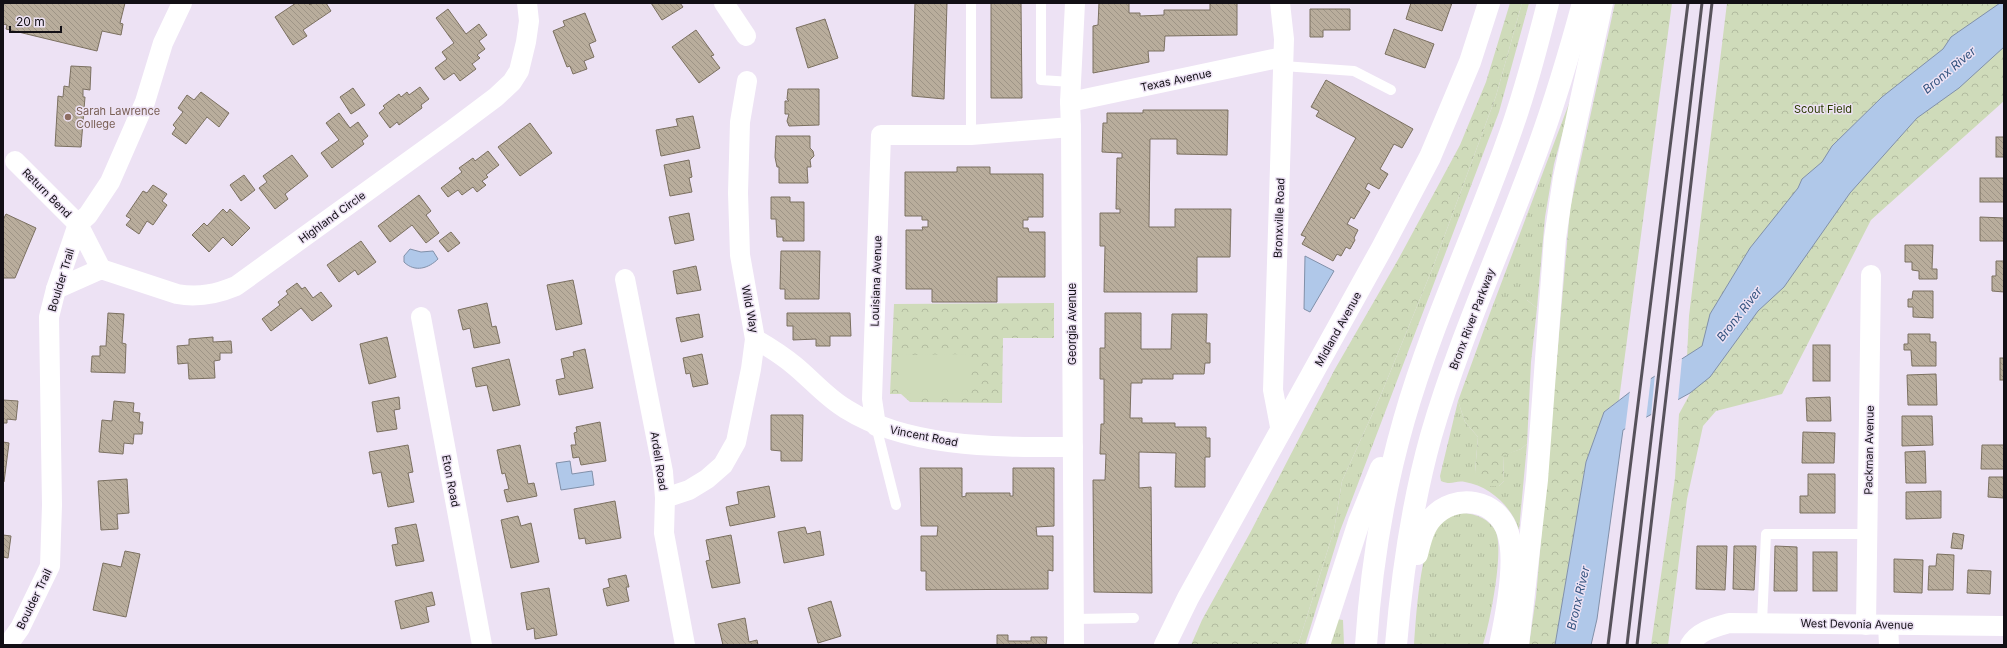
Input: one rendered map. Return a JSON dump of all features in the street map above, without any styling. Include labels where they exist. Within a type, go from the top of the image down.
[{"type":"main road","name":"Midland Avenue","points":[[1165,645],[1188,598],[1382,248],[1430,157],[1470,62],[1489,3]]},
{"type":"main road","points":[[1319,645],[1359,522],[1413,391],[1516,119],[1548,3]]},
{"type":"main road","name":"Bronx River Parkway","points":[[1396,645],[1398,619],[1411,525],[1423,467],[1438,414],[1460,349],[1550,116],[1583,3]]},
{"type":"main road","points":[[1518,645],[1537,480],[1555,238],[1564,178],[1602,3]]},
{"type":"main road","points":[[1366,645],[1370,598],[1383,506],[1396,450],[1413,391]]},
{"type":"main road","points":[[1398,619],[1418,548],[1427,525],[1437,513],[1449,505],[1464,502],[1478,503],[1491,509],[1502,519],[1510,540],[1510,572],[1500,645]]},
{"type":"street","name":"Boulder Trail","points":[[8,645],[20,628],[50,566],[52,505],[49,317],[56,289],[78,224],[88,215],[110,182],[146,102],[162,43],[182,3]]},
{"type":"street","name":"Highland Circle","points":[[101,270],[190,297],[204,296],[225,290],[247,279],[452,130],[496,97],[512,82],[519,71],[526,42],[529,21],[529,9],[527,3]]},
{"type":"street","points":[[724,3],[746,36]]},
{"type":"street","name":"Georgia Avenue","points":[[1074,645],[1070,102],[1075,3]]},
{"type":"street","name":"Bronxville Road","points":[[1280,3],[1284,39],[1273,390],[1281,432]]},
{"type":"street","name":"Texas Avenue","points":[[1070,102],[1283,62]]},
{"type":"street","name":"Wild Way","points":[[665,498],[689,490],[708,479],[723,465],[736,442],[755,339],[740,255],[738,193],[740,122],[747,81]]},
{"type":"street","points":[[971,135],[1071,127]]},
{"type":"street","name":"Louisiana Avenue","points":[[876,426],[872,398],[881,135],[971,135]]},
{"type":"street","name":"Return Bend","points":[[15,161],[78,224],[101,270]]},
{"type":"street","points":[[56,289],[101,270]]},
{"type":"street","name":"Packman Avenue","points":[[1866,625],[1871,275]]},
{"type":"street","name":"Ardell Road","points":[[625,279],[663,472],[665,498],[664,533],[685,645]]},
{"type":"street","name":"Eton Road","points":[[421,317],[482,645]]},
{"type":"street","name":"Vincent Road","points":[[755,339],[795,365],[845,409],[876,426],[918,437],[967,444],[1073,447]]},
{"type":"street","name":"West Devonia Avenue","points":[[1690,645],[1698,635],[1710,629],[1729,623],[1762,622],[1866,625],[2004,626]]},
{"type":"street","points":[[1888,625],[1888,645]]},
{"type":"lane","points":[[971,3],[971,135]]},
{"type":"lane","points":[[1041,3],[1041,80],[1071,82]]},
{"type":"lane","points":[[1283,62],[1354,72],[1391,90]]},
{"type":"lane","points":[[876,426],[896,505]]},
{"type":"lane","points":[[1762,622],[1766,534],[1868,534]]},
{"type":"lane","points":[[1074,619],[1134,618]]},
{"type":"green space","points":[[1510,3],[1522,3],[1496,96],[1433,267],[1380,397],[1342,481],[1334,530],[1298,645],[1191,645],[1202,620],[1250,533],[1335,369],[1399,258],[1460,145],[1486,82]]},
{"type":"green space","points":[[1522,3],[1529,3],[1499,112],[1340,531],[1305,645],[1298,645],[1334,530],[1342,481],[1380,397],[1433,267],[1496,96]]},
{"type":"green space","points":[[1615,3],[1672,3],[1619,400],[1604,412],[1586,462],[1555,645],[1529,645],[1536,597],[1570,209]]},
{"type":"green space","name":"Scout Field","points":[[1727,3],[2004,3],[2004,101],[1871,220],[1782,394],[1716,411],[1703,426],[1687,499],[1668,645],[1651,645],[1675,478],[1679,414],[1691,392],[1691,354],[1687,357],[1689,316]]},
{"type":"green space","points":[[1576,85],[1554,164],[1545,217],[1537,308],[1527,300],[1490,313]]},
{"type":"green space","points":[[1514,298],[1527,300],[1537,308],[1531,362],[1527,444],[1521,449],[1503,456],[1504,481],[1499,486],[1480,486],[1475,472],[1478,437],[1465,422],[1458,401],[1490,313],[1502,302]]},
{"type":"green space","points":[[1054,303],[1054,338],[1003,338],[1002,403],[910,402],[901,394],[890,394],[894,304]]},
{"type":"green space","points":[[971,354],[971,393],[901,394],[901,355]]},
{"type":"green space","points":[[1458,401],[1465,422],[1478,437],[1475,472],[1499,486],[1504,481],[1503,455],[1521,449],[1527,444],[1519,530],[1511,513],[1499,499],[1491,493],[1474,484],[1465,482],[1448,483],[1441,481],[1440,476]]},
{"type":"green space","points":[[1463,513],[1478,516],[1490,524],[1496,532],[1498,542],[1495,588],[1483,645],[1414,645],[1420,583],[1431,537],[1443,521],[1452,516]]},
{"type":"green space","points":[[1336,619],[1343,620],[1344,645],[1326,645]]},
{"type":"water","name":"Bronx River","points":[[2000,3],[2004,3],[2004,47],[1959,88],[1917,118],[1850,193],[1784,287],[1758,311],[1710,377],[1690,393],[1623,430],[1597,619],[1591,645],[1555,645],[1586,462],[1604,412],[1630,392],[1702,346],[1710,314],[1750,248],[1798,188],[1802,179],[1822,162],[1832,146],[1882,97],[1943,49],[1951,37]]},
{"type":"water","points":[[410,249],[421,252],[433,251],[438,259],[426,267],[413,267],[404,262],[404,256]]},
{"type":"water","points":[[1305,256],[1334,271],[1310,312],[1304,309]]},
{"type":"water","points":[[570,461],[572,474],[592,471],[594,485],[561,490],[556,463]]},
{"type":"pier","points":[[1682,358],[1678,401],[1651,416],[1655,374]]},
{"type":"pier","points":[[1651,377],[1646,419],[1625,430],[1630,390]]},
{"type":"building","points":[[3,3],[125,3],[120,23],[123,24],[121,35],[102,31],[97,51],[6,29],[7,25],[3,24]]},
{"type":"building","points":[[296,3],[308,3],[310,5],[313,3],[326,3],[331,11],[303,30],[307,36],[293,45],[275,17]]},
{"type":"building","points":[[651,3],[680,3],[683,7],[662,20]]},
{"type":"building","points":[[915,3],[947,3],[944,99],[912,96]]},
{"type":"building","points":[[991,3],[1021,3],[1022,98],[991,98]]},
{"type":"building","points":[[1099,3],[1129,3],[1129,13],[1140,13],[1140,16],[1164,15],[1164,10],[1210,10],[1210,3],[1237,3],[1237,35],[1165,36],[1164,51],[1148,51],[1149,62],[1093,73],[1093,26],[1098,25]]},
{"type":"building","points":[[1411,3],[1452,3],[1442,31],[1406,19]]},
{"type":"building","points":[[448,9],[466,34],[479,24],[487,35],[479,41],[485,49],[477,55],[480,58],[472,64],[476,69],[460,81],[454,73],[444,80],[435,68],[447,59],[442,52],[454,43],[436,18]]},
{"type":"building","points":[[1310,9],[1350,9],[1350,30],[1323,30],[1323,37],[1310,37]]},
{"type":"building","points":[[585,13],[596,41],[589,44],[594,57],[584,61],[587,69],[573,74],[570,66],[567,67],[553,31],[565,26],[563,21]]},
{"type":"building","points":[[825,19],[838,58],[808,68],[796,28]]},
{"type":"building","points":[[1394,29],[1434,44],[1425,68],[1385,54]]},
{"type":"building","points":[[696,30],[714,55],[711,56],[720,68],[699,83],[672,47]]},
{"type":"building","points":[[71,66],[91,67],[90,90],[83,89],[83,97],[85,97],[81,147],[55,146],[58,96],[63,97],[64,86],[69,87]]},
{"type":"building","points":[[1326,80],[1413,129],[1402,148],[1394,144],[1380,169],[1388,174],[1379,189],[1368,183],[1365,189],[1370,192],[1354,219],[1351,217],[1347,224],[1358,230],[1354,238],[1355,240],[1350,249],[1346,247],[1341,256],[1337,254],[1333,261],[1302,244],[1306,237],[1301,235],[1356,138],[1316,116],[1319,111],[1311,107]]},
{"type":"building","points":[[420,87],[429,99],[421,105],[422,108],[399,125],[397,122],[390,128],[379,113],[385,108],[383,106],[399,94],[401,97],[407,92],[409,95]]},
{"type":"building","points":[[353,88],[365,105],[351,114],[340,97]]},
{"type":"building","points":[[788,89],[819,89],[819,125],[789,126],[787,121],[789,114],[785,114],[785,101],[789,101],[787,99]]},
{"type":"building","points":[[201,92],[229,113],[219,127],[207,117],[186,144],[172,134],[176,128],[173,125],[183,112],[178,108],[187,95],[194,100]]},
{"type":"building","points":[[1143,110],[1228,110],[1227,155],[1177,154],[1177,139],[1150,139],[1149,227],[1175,227],[1175,209],[1231,209],[1230,257],[1197,257],[1197,292],[1104,292],[1105,246],[1100,246],[1100,213],[1120,213],[1120,209],[1116,209],[1117,158],[1122,158],[1122,153],[1102,152],[1103,123],[1107,123],[1107,113],[1143,113]]},
{"type":"building","points":[[339,113],[350,128],[358,122],[368,136],[362,141],[364,144],[332,168],[321,153],[339,140],[326,123]]},
{"type":"building","points":[[693,116],[700,148],[661,156],[656,130],[678,126],[676,119]]},
{"type":"building","points":[[530,123],[552,153],[520,176],[498,147]]},
{"type":"building","points":[[776,136],[810,136],[810,148],[813,151],[814,156],[810,160],[811,167],[807,167],[808,183],[779,183],[779,167],[777,167],[775,157]]},
{"type":"building","points":[[1996,137],[2004,137],[2004,157],[1996,157]]},
{"type":"building","points":[[488,151],[499,165],[486,175],[488,177],[482,181],[486,185],[477,192],[473,187],[462,195],[458,190],[448,197],[441,188],[462,172],[459,168],[473,158],[475,161]]},
{"type":"building","points":[[292,155],[308,176],[285,194],[288,199],[275,209],[259,188],[267,182],[263,176]]},
{"type":"building","points":[[689,160],[692,177],[689,178],[692,192],[670,196],[664,165]]},
{"type":"building","points":[[957,167],[990,167],[990,174],[1043,174],[1043,217],[1028,217],[1028,220],[1023,220],[1023,228],[1028,228],[1029,232],[1045,232],[1045,277],[997,277],[997,302],[932,302],[932,289],[906,289],[906,230],[923,230],[922,227],[928,227],[928,220],[922,220],[922,216],[905,216],[905,172],[957,172]]},
{"type":"building","points":[[244,175],[255,190],[241,201],[230,185]]},
{"type":"building","points":[[1980,178],[2004,178],[2004,202],[1980,202]]},
{"type":"building","points":[[153,185],[167,194],[162,201],[167,205],[153,225],[147,221],[139,234],[126,225],[131,219],[126,216],[143,191],[147,193]]},
{"type":"building","points":[[419,195],[431,211],[426,215],[439,233],[426,243],[412,225],[390,242],[378,226]]},
{"type":"building","points":[[771,197],[790,197],[790,202],[804,202],[804,241],[783,241],[783,237],[777,237],[776,219],[771,219]]},
{"type":"building","points":[[223,209],[227,213],[230,209],[250,228],[232,246],[223,237],[209,252],[192,235],[204,223],[207,226]]},
{"type":"building","points":[[689,213],[694,240],[675,244],[669,217]]},
{"type":"building","points":[[6,214],[36,228],[15,278],[3,278],[3,220]]},
{"type":"building","points":[[1980,217],[2004,218],[2004,241],[1980,241]]},
{"type":"building","points":[[451,232],[460,243],[448,252],[439,241]]},
{"type":"building","points":[[361,241],[376,262],[358,275],[355,270],[339,282],[327,265]]},
{"type":"building","points":[[1905,245],[1933,245],[1932,269],[1937,269],[1937,279],[1919,279],[1919,271],[1912,270],[1912,262],[1905,262]]},
{"type":"building","points":[[781,251],[820,251],[819,299],[785,299],[785,289],[780,289]]},
{"type":"building","points":[[1996,261],[2004,261],[2004,292],[1992,291],[1992,276],[1996,276]]},
{"type":"building","points":[[696,266],[701,290],[677,294],[673,271]]},
{"type":"building","points":[[573,280],[582,324],[556,330],[547,285]]},
{"type":"building","points":[[297,283],[302,289],[305,287],[313,298],[321,292],[332,306],[312,321],[301,308],[271,331],[262,319],[280,305],[278,302],[288,294],[286,291]]},
{"type":"building","points":[[1913,291],[1933,291],[1933,318],[1913,317],[1913,307],[1908,307],[1908,299],[1912,299]]},
{"type":"building","points":[[487,303],[492,327],[496,326],[500,343],[474,348],[470,328],[463,330],[458,310]]},
{"type":"building","points":[[108,313],[124,314],[122,343],[126,344],[125,373],[91,372],[92,356],[100,356],[100,346],[106,346]]},
{"type":"building","points":[[787,313],[850,313],[851,336],[830,336],[830,346],[816,346],[816,339],[793,340],[793,326],[787,326]]},
{"type":"building","points":[[1105,313],[1141,313],[1141,349],[1171,349],[1172,314],[1207,314],[1206,343],[1210,343],[1210,363],[1205,363],[1204,374],[1173,374],[1173,379],[1142,379],[1142,383],[1131,383],[1130,418],[1142,418],[1142,423],[1175,423],[1175,427],[1206,427],[1206,438],[1210,438],[1210,457],[1205,457],[1205,487],[1175,487],[1176,453],[1139,452],[1139,488],[1151,487],[1152,593],[1094,592],[1093,480],[1105,480],[1106,454],[1100,454],[1101,424],[1104,424],[1104,379],[1100,379],[1100,348],[1105,348]]},
{"type":"building","points":[[699,314],[703,337],[681,342],[676,318]]},
{"type":"building","points":[[1908,334],[1930,334],[1930,342],[1936,342],[1936,366],[1912,366],[1911,350],[1904,350],[1904,344],[1908,344]]},
{"type":"building","points":[[213,337],[213,342],[231,341],[232,353],[220,353],[220,360],[214,361],[215,378],[189,379],[188,363],[178,364],[177,346],[189,345],[189,339]]},
{"type":"building","points":[[387,337],[396,377],[369,384],[360,344]]},
{"type":"building","points":[[1813,345],[1830,345],[1830,381],[1813,381]]},
{"type":"building","points":[[585,349],[593,388],[559,395],[556,380],[565,378],[561,359],[574,356],[573,352]]},
{"type":"building","points":[[702,354],[708,384],[693,387],[690,373],[686,374],[683,358]]},
{"type":"building","points":[[2000,358],[2004,358],[2004,380],[2000,380]]},
{"type":"building","points":[[509,359],[520,405],[493,411],[487,385],[476,387],[472,368]]},
{"type":"building","points":[[1936,374],[1937,405],[1908,405],[1907,375]]},
{"type":"building","points":[[399,397],[400,409],[394,410],[397,429],[377,432],[372,402]]},
{"type":"building","points":[[1830,397],[1831,421],[1807,421],[1806,398]]},
{"type":"building","points":[[3,400],[18,401],[16,420],[7,419],[7,423],[3,423]]},
{"type":"building","points":[[114,401],[134,403],[133,412],[140,413],[139,422],[143,422],[142,434],[134,434],[133,444],[124,443],[123,454],[99,452],[102,420],[112,421]]},
{"type":"building","points":[[771,415],[803,415],[802,461],[781,461],[781,451],[771,450]]},
{"type":"building","points":[[1902,416],[1932,416],[1933,445],[1902,446]]},
{"type":"building","points":[[600,422],[606,461],[581,465],[579,457],[573,458],[571,445],[576,445],[574,433],[577,432],[576,427]]},
{"type":"building","points":[[1803,432],[1835,433],[1834,463],[1802,463]]},
{"type":"building","points":[[3,442],[9,443],[4,482],[3,482]]},
{"type":"building","points":[[408,445],[413,472],[408,473],[414,502],[388,507],[381,472],[373,474],[369,452]]},
{"type":"building","points":[[520,445],[528,484],[534,483],[537,496],[507,502],[504,490],[509,489],[505,473],[502,474],[497,450]]},
{"type":"building","points":[[1982,445],[2004,445],[2004,469],[1981,469]]},
{"type":"building","points":[[1925,451],[1926,483],[1906,483],[1905,452]]},
{"type":"building","points":[[920,468],[962,468],[962,497],[966,496],[966,493],[1010,493],[1010,496],[1013,496],[1013,468],[1054,468],[1054,526],[1036,527],[1037,536],[1053,536],[1053,571],[1048,570],[1048,589],[926,590],[926,571],[921,571],[921,536],[937,536],[938,526],[921,526]]},
{"type":"building","points":[[1808,474],[1835,474],[1835,513],[1800,513],[1800,496],[1808,496]]},
{"type":"building","points":[[1989,477],[2004,477],[2004,498],[1988,497]]},
{"type":"building","points":[[127,479],[129,513],[117,514],[118,529],[101,530],[98,481]]},
{"type":"building","points":[[769,486],[775,517],[730,526],[726,507],[739,504],[737,492]]},
{"type":"building","points":[[1941,491],[1941,518],[1906,519],[1906,492]]},
{"type":"building","points":[[615,501],[621,538],[586,544],[585,538],[579,539],[574,509]]},
{"type":"building","points":[[518,516],[521,526],[531,523],[539,562],[511,568],[501,520]]},
{"type":"building","points":[[416,524],[424,561],[396,566],[392,545],[398,544],[395,528]]},
{"type":"building","points":[[805,527],[807,534],[820,531],[824,555],[784,563],[778,532]]},
{"type":"building","points":[[1953,533],[1964,535],[1962,549],[1951,548]]},
{"type":"building","points":[[3,535],[11,536],[8,558],[3,557]]},
{"type":"building","points":[[731,535],[740,583],[712,588],[706,561],[710,560],[706,540]]},
{"type":"building","points":[[1697,546],[1727,546],[1725,590],[1696,589]]},
{"type":"building","points":[[1734,546],[1756,546],[1754,590],[1733,589]]},
{"type":"building","points":[[1775,546],[1797,547],[1797,591],[1774,591]]},
{"type":"building","points":[[125,551],[140,554],[126,617],[93,610],[103,563],[121,567]]},
{"type":"building","points":[[1813,552],[1837,552],[1837,591],[1813,591]]},
{"type":"building","points":[[1937,554],[1954,555],[1953,590],[1928,590],[1929,566],[1936,566]]},
{"type":"building","points":[[1894,559],[1923,560],[1922,593],[1894,592]]},
{"type":"building","points":[[1968,570],[1991,571],[1990,594],[1967,593]]},
{"type":"building","points":[[626,575],[629,587],[626,587],[629,601],[607,606],[603,589],[610,587],[608,579]]},
{"type":"building","points":[[549,588],[557,635],[535,639],[534,628],[527,630],[521,593]]},
{"type":"building","points":[[432,592],[435,605],[426,607],[429,622],[401,629],[395,601]]},
{"type":"building","points":[[831,601],[841,636],[818,643],[808,608]]},
{"type":"building","points":[[745,618],[749,642],[757,640],[758,645],[723,645],[718,624]]},
{"type":"building","points":[[997,635],[1008,635],[1008,641],[1031,641],[1031,637],[1047,637],[1046,645],[997,645]]},
{"type":"railway","points":[[1608,645],[1688,3]]},
{"type":"railway","points":[[1627,645],[1702,3]]},
{"type":"railway","points":[[1637,645],[1712,3]]},
{"type":"place","name":"Sarah Lawrence College","points":[[68,117]]}]
